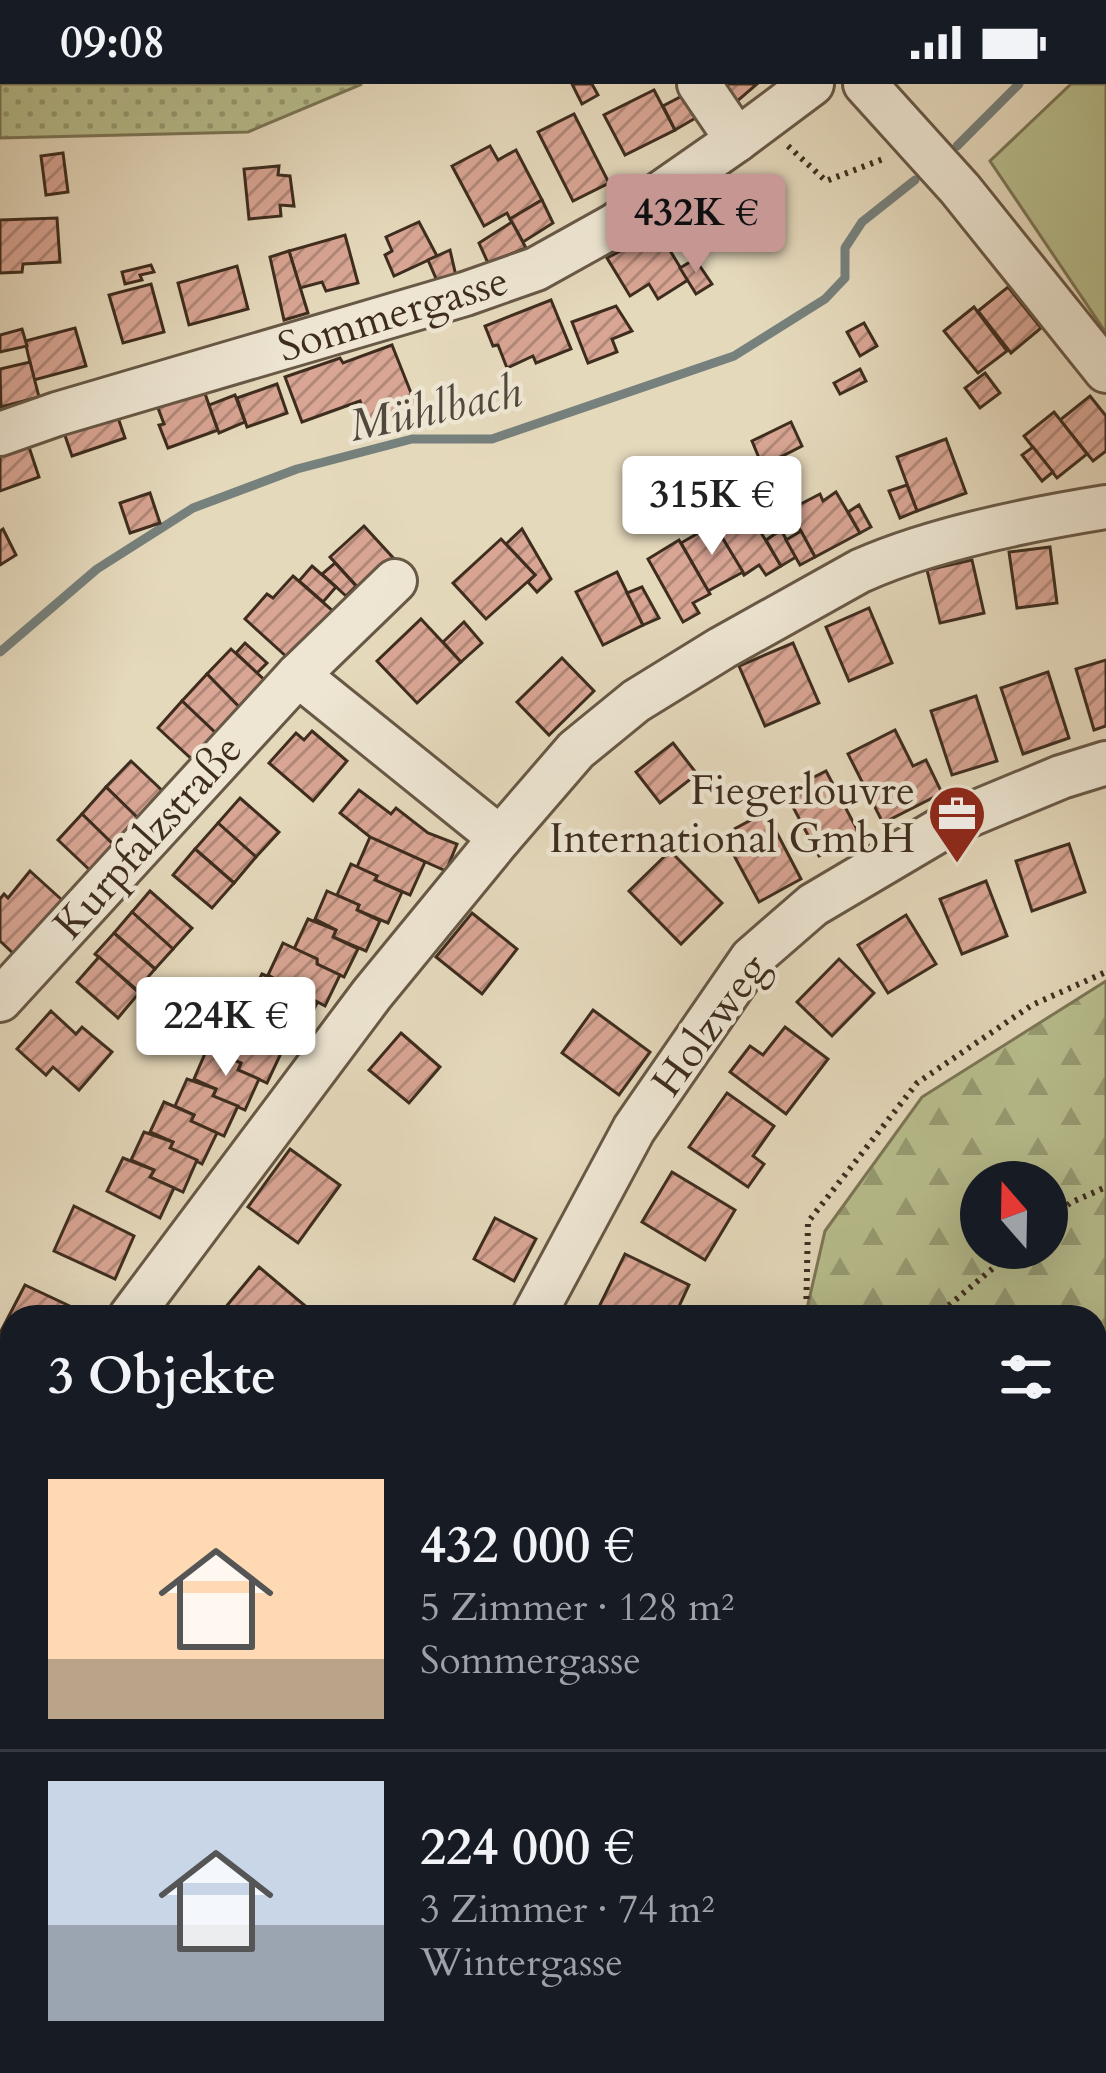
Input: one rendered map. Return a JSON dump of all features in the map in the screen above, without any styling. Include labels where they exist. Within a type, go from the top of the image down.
[{"type":"street","points":[[700,84],[749,131]]},
{"type":"street","name":"Sommergasse","points":[[0,434],[536,269],[615,225],[812,84]]},
{"type":"street","points":[[865,84],[973,205],[1106,371]]},
{"type":"street","points":[[139,1305],[372,994],[576,750],[636,701],[860,571],[963,538],[1106,507]]},
{"type":"street","name":"Kurpfalzstraße","points":[[0,1000],[298,675],[395,581]]},
{"type":"street","points":[[298,675],[500,838]]},
{"type":"street","name":"Holzweg","points":[[539,1305],[634,1129],[752,958],[813,904],[955,821],[1106,763]]},
{"type":"path","points":[[749,131],[826,181],[920,144]]},
{"type":"path","points":[[806,1305],[808,1222],[917,1083],[1032,1005],[1106,972]]},
{"type":"path","points":[[1068,1205],[1106,1187]]},
{"type":"path","points":[[950,1305],[992,1269]]},
{"type":"green space","points":[[0,84],[362,84],[248,132],[0,138]]},
{"type":"green space","points":[[1071,84],[1106,84],[1106,333],[990,161]]},
{"type":"green space","points":[[1106,981],[1106,1305],[808,1305],[825,1231],[922,1097]]},
{"type":"building","points":[[572,84],[592,84],[598,95],[582,104]]},
{"type":"building","points":[[718,84],[757,84],[735,103]]},
{"type":"building","points":[[654,90],[675,130],[625,155],[604,115]]},
{"type":"building","points":[[686,94],[699,116],[675,130],[663,106]]},
{"type":"building","points":[[574,114],[609,183],[573,201],[538,132]]},
{"type":"building","points":[[490,146],[498,160],[516,150],[542,200],[510,219],[507,213],[484,226],[452,166]]},
{"type":"building","points":[[63,153],[68,192],[46,195],[41,156]]},
{"type":"building","points":[[279,166],[278,175],[290,176],[294,206],[280,205],[281,216],[249,219],[244,169]]},
{"type":"building","points":[[745,181],[764,211],[750,220],[731,190]]},
{"type":"building","points":[[723,196],[743,229],[703,254],[681,221]]},
{"type":"building","points":[[542,200],[553,223],[523,242],[510,219]]},
{"type":"building","points":[[57,218],[60,262],[23,264],[22,272],[0,273],[0,220]]},
{"type":"building","points":[[419,222],[437,256],[394,276],[385,255],[392,251],[386,237]]},
{"type":"building","points":[[512,222],[526,248],[488,263],[479,243]]},
{"type":"building","points":[[658,231],[688,280],[658,299],[649,284],[630,296],[607,258]]},
{"type":"building","points":[[345,235],[358,283],[326,291],[322,282],[300,288],[289,251]]},
{"type":"building","points":[[450,250],[456,276],[438,283],[428,260]]},
{"type":"building","points":[[289,251],[308,313],[284,320],[270,257]]},
{"type":"building","points":[[695,259],[712,284],[696,294],[680,268]]},
{"type":"building","points":[[151,265],[154,272],[125,284],[122,272]]},
{"type":"building","points":[[237,266],[248,309],[189,325],[178,283]]},
{"type":"building","points":[[151,284],[164,332],[123,343],[109,295]]},
{"type":"building","points":[[1008,287],[1041,328],[1011,353],[978,311]]},
{"type":"building","points":[[551,300],[571,349],[536,363],[533,356],[507,368],[485,326]]},
{"type":"building","points":[[616,306],[632,331],[612,339],[617,352],[588,363],[572,322]]},
{"type":"building","points":[[974,307],[1007,351],[978,373],[944,331]]},
{"type":"building","points":[[864,323],[877,346],[860,356],[847,332]]},
{"type":"building","points":[[75,328],[86,366],[34,380],[25,341]]},
{"type":"building","points":[[22,329],[27,346],[0,352],[0,335]]},
{"type":"building","points":[[392,345],[417,408],[369,424],[360,401],[302,422],[285,377]]},
{"type":"building","points":[[30,362],[39,397],[1,407],[0,369]]},
{"type":"building","points":[[860,369],[866,381],[840,394],[834,383]]},
{"type":"building","points":[[985,373],[1000,393],[980,408],[965,388]]},
{"type":"building","points":[[277,384],[287,413],[247,427],[237,398]]},
{"type":"building","points":[[203,388],[218,430],[168,448],[155,400]]},
{"type":"building","points":[[235,395],[245,422],[219,433],[209,405]]},
{"type":"building","points":[[1090,396],[1106,416],[1106,451],[1093,461],[1060,420]]},
{"type":"building","points":[[112,400],[125,438],[72,456],[59,418]]},
{"type":"building","points":[[1054,412],[1087,454],[1057,478],[1024,436]]},
{"type":"building","points":[[791,422],[802,446],[759,468],[752,441]]},
{"type":"building","points":[[946,439],[966,493],[917,511],[897,457]]},
{"type":"building","points":[[27,441],[39,477],[0,491],[0,450]]},
{"type":"building","points":[[1033,447],[1053,472],[1042,481],[1022,455]]},
{"type":"building","points":[[907,485],[917,511],[900,518],[889,491]]},
{"type":"building","points":[[836,492],[860,533],[815,557],[789,510],[820,494],[823,501]]},
{"type":"building","points":[[150,493],[160,523],[130,533],[120,503]]},
{"type":"building","points":[[744,504],[781,566],[766,575],[759,565],[744,575],[713,522]]},
{"type":"building","points":[[859,505],[871,527],[860,533],[848,512]]},
{"type":"building","points":[[714,524],[743,572],[708,591],[681,543]]},
{"type":"building","points":[[364,526],[397,562],[363,593],[330,557]]},
{"type":"building","points":[[3,529],[16,555],[0,565],[0,531]]},
{"type":"building","points":[[522,529],[551,579],[537,592],[528,582],[535,575],[506,544]]},
{"type":"building","points":[[781,530],[796,557],[781,566],[766,540]]},
{"type":"building","points":[[801,531],[815,557],[800,565],[786,540]]},
{"type":"building","points":[[501,539],[535,575],[486,619],[453,583]]},
{"type":"building","points":[[679,540],[710,594],[693,603],[699,613],[683,622],[648,559]]},
{"type":"building","points":[[1050,547],[1057,603],[1017,608],[1009,552]]},
{"type":"building","points":[[972,560],[984,613],[940,623],[927,570]]},
{"type":"building","points":[[335,563],[356,586],[346,596],[322,574]]},
{"type":"building","points":[[312,566],[336,587],[323,602],[299,581]]},
{"type":"building","points":[[617,572],[643,625],[603,645],[576,592]]},
{"type":"building","points":[[293,576],[333,611],[289,659],[245,619],[267,594],[273,598]]},
{"type":"building","points":[[642,587],[659,618],[643,625],[627,593]]},
{"type":"building","points":[[869,608],[892,663],[849,681],[826,627]]},
{"type":"building","points":[[421,619],[461,662],[417,703],[377,661]]},
{"type":"building","points":[[464,622],[482,643],[461,662],[443,642]]},
{"type":"building","points":[[245,643],[267,663],[257,673],[236,653]]},
{"type":"building","points":[[793,643],[819,703],[765,726],[739,666]]},
{"type":"building","points":[[231,649],[269,684],[244,712],[207,674]]},
{"type":"building","points":[[562,658],[594,691],[549,735],[517,702]]},
{"type":"building","points":[[1106,660],[1106,726],[1094,730],[1076,669]]},
{"type":"building","points":[[1048,672],[1069,738],[1023,754],[1001,688]]},
{"type":"building","points":[[207,674],[244,712],[221,738],[182,701]]},
{"type":"building","points":[[976,696],[997,761],[952,775],[931,711]]},
{"type":"building","points":[[182,701],[221,738],[197,764],[158,728]]},
{"type":"building","points":[[895,730],[913,766],[926,760],[942,793],[883,823],[848,754]]},
{"type":"building","points":[[312,731],[347,761],[313,801],[269,763],[296,733],[304,740]]},
{"type":"building","points":[[673,743],[697,774],[660,803],[636,772]]},
{"type":"building","points":[[131,761],[169,797],[144,824],[106,787]]},
{"type":"building","points":[[826,771],[860,835],[819,856],[785,792]]},
{"type":"building","points":[[106,787],[144,824],[120,851],[82,814]]},
{"type":"building","points":[[359,790],[391,814],[396,808],[428,833],[457,844],[446,871],[370,837],[340,813]]},
{"type":"building","points":[[240,798],[279,832],[256,857],[218,823]]},
{"type":"building","points":[[766,812],[801,879],[759,902],[723,835]]},
{"type":"building","points":[[82,814],[120,851],[96,876],[58,840]]},
{"type":"building","points":[[218,823],[256,857],[234,883],[195,849]]},
{"type":"building","points":[[370,837],[425,862],[410,895],[357,867]]},
{"type":"building","points":[[1069,844],[1085,892],[1032,911],[1016,861]]},
{"type":"building","points":[[195,849],[234,883],[212,908],[173,875]]},
{"type":"building","points":[[670,851],[722,903],[681,944],[629,891]]},
{"type":"building","points":[[351,864],[402,892],[388,923],[337,895]]},
{"type":"building","points":[[30,871],[62,900],[14,954],[0,941],[0,899],[4,894],[8,898]]},
{"type":"building","points":[[986,881],[1007,936],[962,954],[940,899]]},
{"type":"building","points":[[150,891],[192,928],[173,949],[132,912]]},
{"type":"building","points":[[327,891],[380,921],[366,951],[333,937],[336,930],[315,919]]},
{"type":"building","points":[[132,912],[173,949],[155,969],[114,933]]},
{"type":"building","points":[[472,913],[517,949],[482,994],[436,957]]},
{"type":"building","points":[[906,915],[936,964],[888,993],[858,945]]},
{"type":"building","points":[[308,919],[336,930],[333,937],[358,949],[344,977],[294,949]]},
{"type":"building","points":[[114,933],[155,969],[137,990],[95,954]]},
{"type":"building","points":[[283,943],[340,975],[325,1006],[268,975]]},
{"type":"building","points":[[99,957],[139,993],[118,1018],[77,982]]},
{"type":"building","points":[[839,959],[874,993],[832,1036],[797,1002]]},
{"type":"building","points":[[262,974],[317,1003],[303,1032],[248,1003]]},
{"type":"building","points":[[593,1010],[650,1052],[619,1095],[562,1053]]},
{"type":"building","points":[[51,1011],[76,1034],[82,1027],[112,1052],[79,1090],[53,1067],[46,1075],[17,1049]]},
{"type":"building","points":[[227,1024],[283,1049],[267,1083],[238,1070],[241,1063],[215,1052]]},
{"type":"building","points":[[785,1027],[828,1059],[786,1114],[730,1072],[750,1046],[763,1055]]},
{"type":"building","points":[[401,1033],[440,1067],[409,1103],[369,1070]]},
{"type":"building","points":[[207,1049],[241,1063],[238,1070],[259,1079],[245,1110],[213,1096],[216,1089],[194,1079]]},
{"type":"building","points":[[187,1079],[216,1089],[213,1096],[238,1106],[224,1136],[191,1121],[194,1115],[175,1106]]},
{"type":"building","points":[[727,1093],[774,1126],[753,1156],[764,1164],[748,1187],[689,1147]]},
{"type":"building","points":[[164,1102],[194,1115],[191,1121],[217,1133],[202,1164],[150,1132]]},
{"type":"building","points":[[144,1132],[173,1142],[170,1148],[197,1160],[183,1192],[150,1177],[154,1170],[131,1160]]},
{"type":"building","points":[[290,1149],[340,1185],[298,1243],[248,1207]]},
{"type":"building","points":[[123,1158],[154,1170],[150,1177],[174,1188],[160,1218],[107,1191]]},
{"type":"building","points":[[672,1172],[735,1210],[705,1260],[642,1222]]},
{"type":"building","points":[[74,1206],[134,1236],[115,1279],[54,1251]]},
{"type":"building","points":[[495,1218],[536,1239],[514,1281],[474,1259]]},
{"type":"building","points":[[625,1254],[689,1285],[680,1305],[600,1305]]},
{"type":"building","points":[[259,1267],[304,1305],[227,1305]]},
{"type":"building","points":[[25,1285],[68,1305],[15,1305]]},
{"type":"waterway","name":"Mühlbach","points":[[957,146],[1019,84]]},
{"type":"waterway","name":"Mühlbach","points":[[0,652],[97,569],[193,508],[297,469],[412,439],[492,439],[734,356],[825,299],[845,278],[845,248],[862,222],[915,180]]},
{"type":"place","name":"Fiegerlouvre International GmbH","points":[[957,865]]}]
